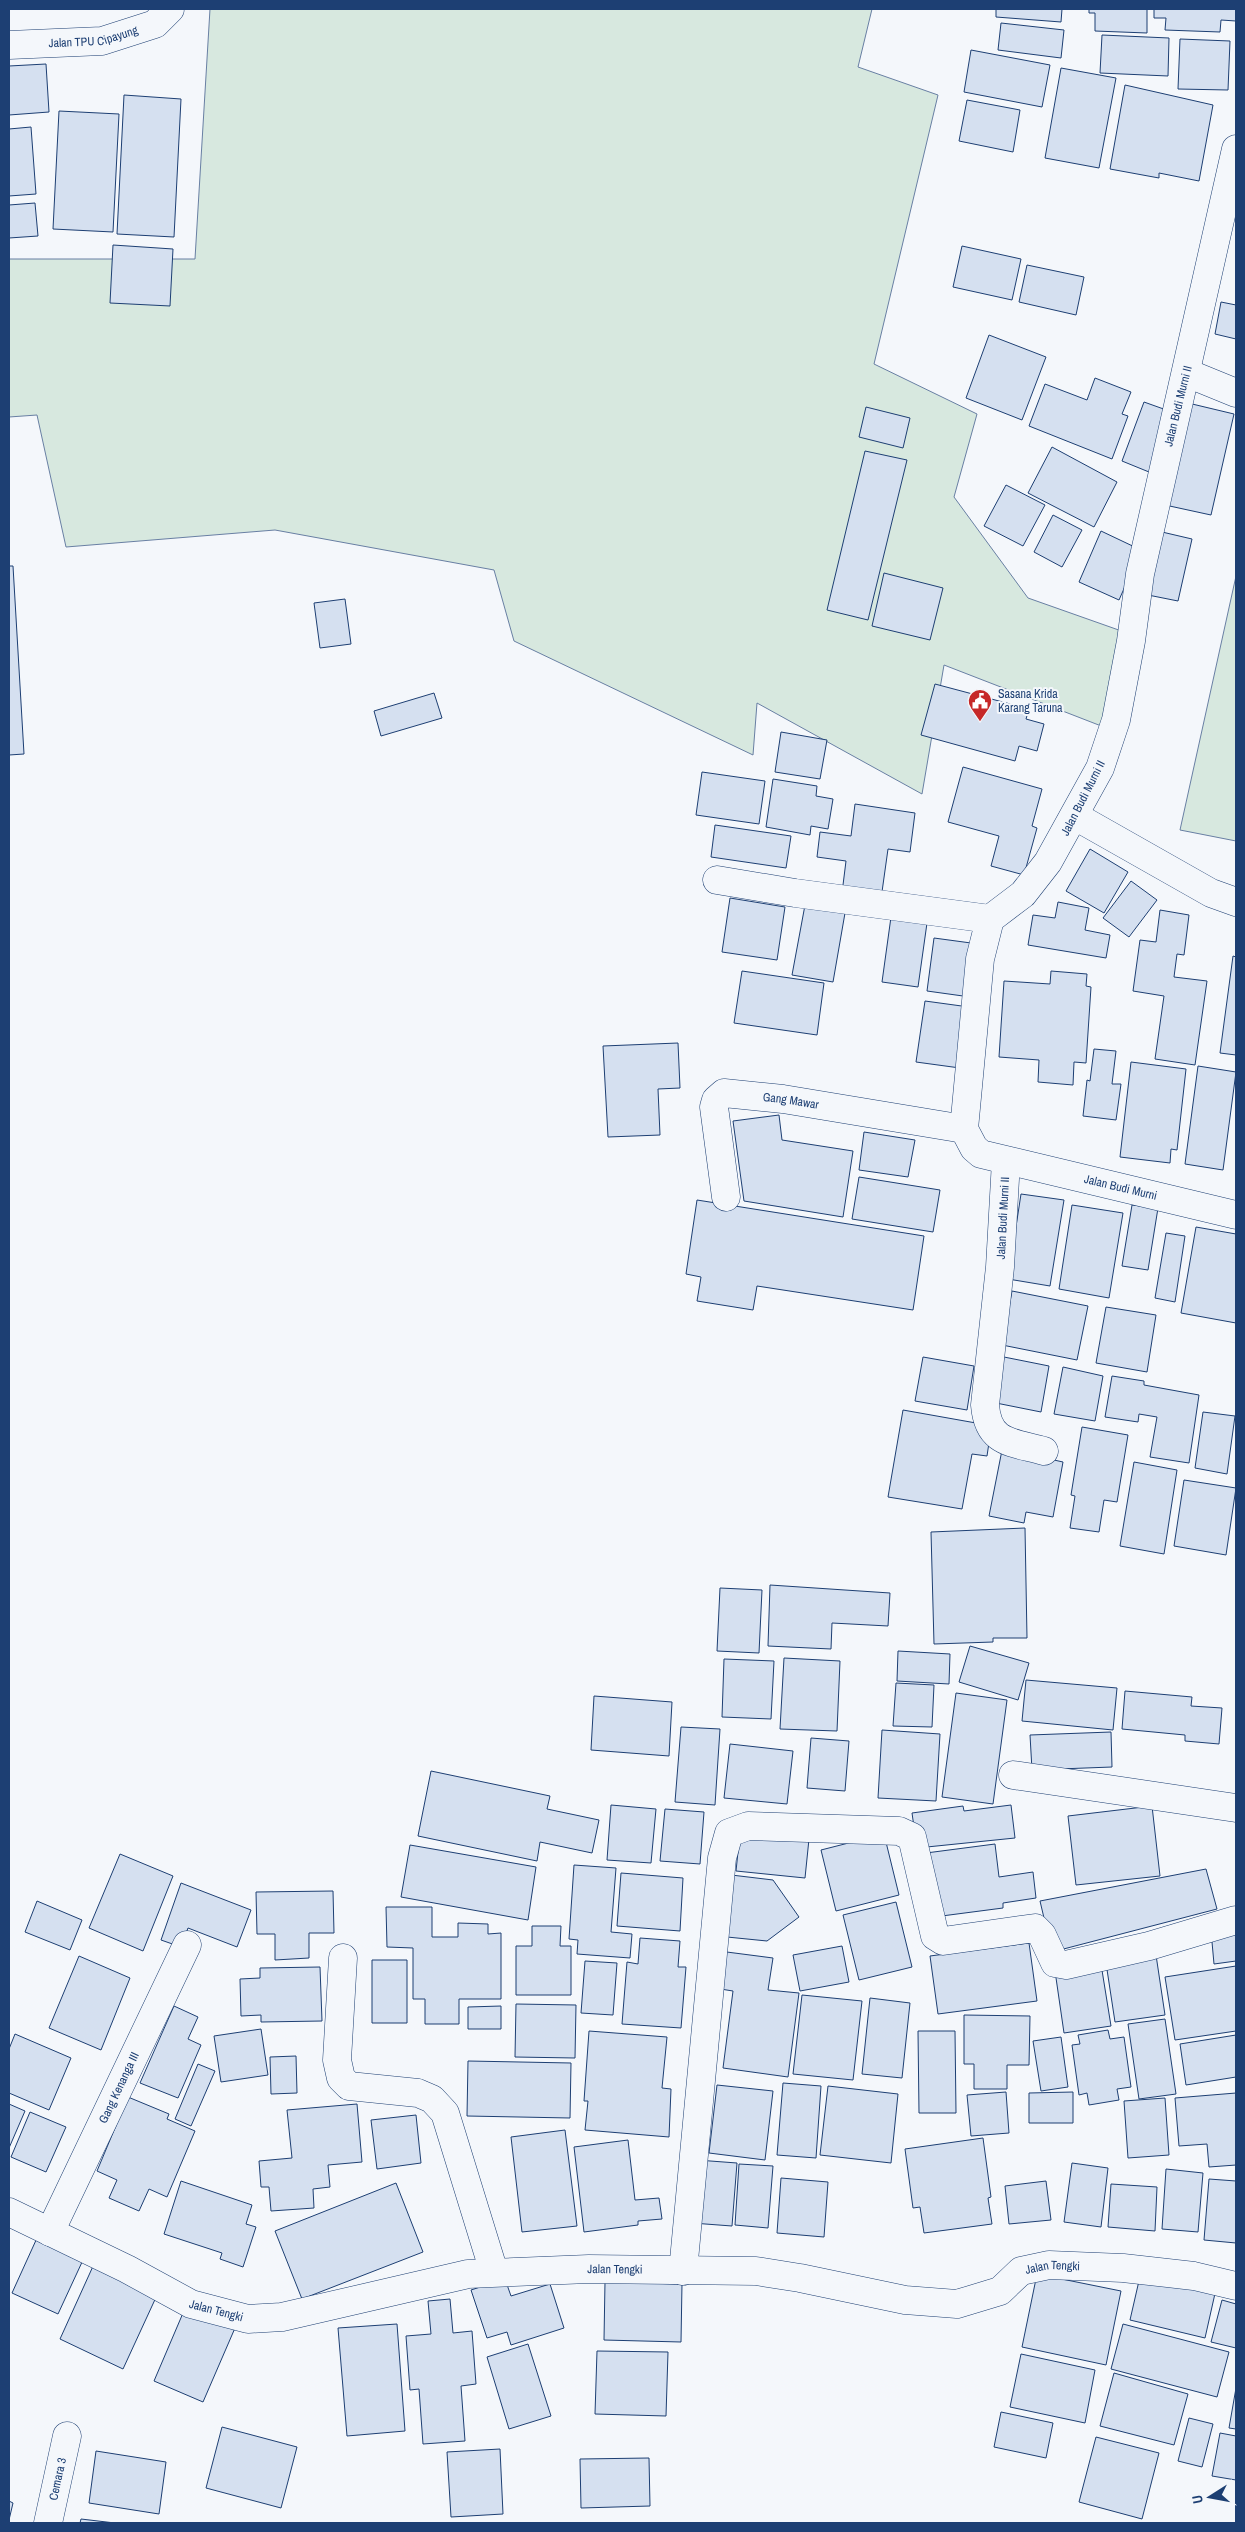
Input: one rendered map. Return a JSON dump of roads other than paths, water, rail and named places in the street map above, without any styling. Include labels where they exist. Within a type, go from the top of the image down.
[{"type":"street","name":"Jalan TPU Cipayung","points":[[9,45],[102,41],[155,24],[170,9]]},
{"type":"street","name":"Jalan Budi Murni II","points":[[990,919],[1023,894],[1048,862],[1100,768],[1116,720],[1131,641],[1140,574],[1170,438],[1187,374],[1236,149]]},
{"type":"street","points":[[1187,374],[1236,393]]},
{"type":"street","points":[[1075,816],[1211,893],[1236,902]]},
{"type":"street","points":[[717,880],[795,893],[990,919],[980,959],[964,1129]]},
{"type":"street","name":"Gang Mawar","points":[[726,1197],[714,1107],[716,1100],[724,1093],[783,1099],[964,1129]]},
{"type":"street","name":"Jalan Budi Murni II","points":[[964,1129],[974,1148],[981,1154],[1006,1161],[1000,1267],[985,1405],[987,1423],[1000,1439],[1044,1451]]},
{"type":"street","name":"Jalan Budi Murni","points":[[1006,1161],[1236,1214]]},
{"type":"street","points":[[1013,1775],[1236,1808]]},
{"type":"street","points":[[683,2271],[722,1858],[729,1833],[748,1826],[898,1831],[912,1837],[935,1936],[943,1941],[1035,1928],[1042,1934],[1055,1963],[1066,1965],[1148,1946],[1236,1920]]},
{"type":"street","name":"Gang Kenanga III","points":[[50,2232],[188,1945]]},
{"type":"street","points":[[342,1958],[337,2060],[341,2078],[348,2086],[418,2093],[432,2099],[444,2113],[494,2272]]},
{"type":"street","name":"Jalan Tengki","points":[[9,2212],[191,2304],[248,2319],[282,2317],[468,2274],[494,2272],[589,2270],[756,2271],[800,2278],[905,2300],[957,2304],[1000,2290],[1021,2271],[1049,2265],[1194,2276],[1236,2286]]},
{"type":"street","name":"Cemara 3","points":[[48,2523],[67,2436]]},
{"type":"place","name":"Sasana Krida Karang Taruna","points":[[980,722]]}]
